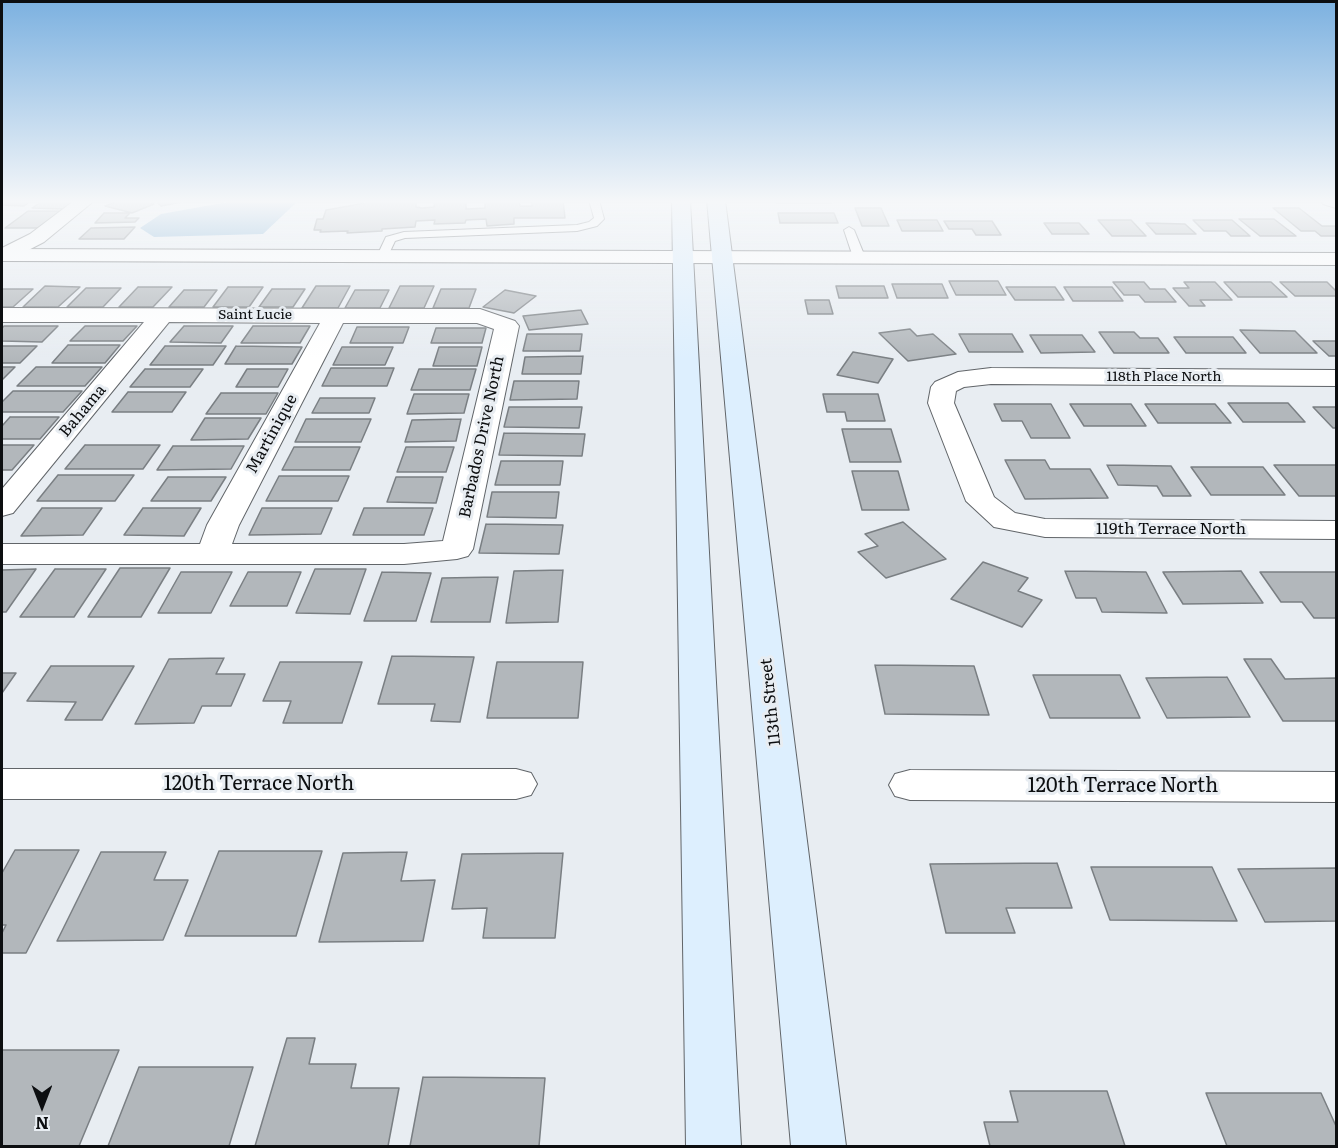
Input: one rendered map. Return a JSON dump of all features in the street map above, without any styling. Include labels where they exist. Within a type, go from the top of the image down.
[{"type":"main road","points":[[684,254],[714,1146]]},
{"type":"main road","name":"113th Street","points":[[722,254],[819,1146]]},
{"type":"street","points":[[251,254],[1336,259]]},
{"type":"street","name":"Saint Lucie","points":[[2,315],[480,316],[507,326]]},
{"type":"street","name":"Bahama","points":[[2,507],[163,315]]},
{"type":"street","name":"Martinique","points":[[213,554],[223,525],[329,330],[334,315]]},
{"type":"street","name":"Barbados Drive North","points":[[213,554],[404,554],[458,549],[507,326]]},
{"type":"street","name":"118th Place North","points":[[1005,520],[981,501],[941,403],[944,387],[958,380],[991,376],[1336,378]]},
{"type":"street","name":"119th Terrace North","points":[[1005,520],[1045,528],[1336,530]]},
{"type":"street","points":[[2,554],[213,554]]},
{"type":"street","name":"120th Terrace North","points":[[2,784],[516,784]]},
{"type":"street","name":"120th Terrace North","points":[[910,786],[1336,787]]},
{"type":"building","points":[[949,281],[998,281],[1006,295],[956,295]]},
{"type":"building","points":[[1113,282],[1144,282],[1150,289],[1165,289],[1176,302],[1145,302],[1139,295],[1124,295]]},
{"type":"building","points":[[1184,282],[1215,282],[1232,300],[1200,300],[1205,306],[1189,306],[1173,288],[1189,288]]},
{"type":"building","points":[[1224,282],[1271,282],[1287,297],[1238,297]]},
{"type":"building","points":[[1280,282],[1327,282],[1336,291],[1336,296],[1295,296]]},
{"type":"building","points":[[892,284],[942,284],[948,298],[897,298]]},
{"type":"building","points":[[45,286],[80,287],[58,307],[23,307]]},
{"type":"building","points":[[316,286],[350,286],[338,308],[302,308]]},
{"type":"building","points":[[400,286],[434,286],[424,308],[389,308]]},
{"type":"building","points":[[836,286],[884,286],[888,298],[839,298]]},
{"type":"building","points":[[138,287],[172,287],[153,307],[119,307]]},
{"type":"building","points":[[228,287],[263,287],[249,307],[213,307]]},
{"type":"building","points":[[1006,287],[1055,287],[1064,300],[1015,300]]},
{"type":"building","points":[[1064,287],[1112,287],[1123,301],[1073,301]]},
{"type":"building","points":[[86,288],[121,288],[103,307],[67,307]]},
{"type":"building","points":[[2,289],[33,289],[13,307],[2,307]]},
{"type":"building","points":[[272,289],[305,289],[293,307],[259,307]]},
{"type":"building","points":[[441,289],[476,289],[469,308],[433,308]]},
{"type":"building","points":[[184,290],[217,290],[204,307],[169,307]]},
{"type":"building","points":[[355,290],[389,290],[380,308],[345,308]]},
{"type":"building","points":[[505,290],[536,296],[514,313],[483,307]]},
{"type":"building","points":[[805,300],[829,300],[833,314],[808,314]]},
{"type":"building","points":[[581,310],[588,324],[529,330],[523,316]]},
{"type":"building","points":[[4,326],[58,326],[42,342],[2,341]]},
{"type":"building","points":[[85,326],[137,326],[123,341],[70,341]]},
{"type":"building","points":[[184,326],[233,326],[221,343],[170,342]]},
{"type":"building","points":[[253,326],[310,326],[300,343],[241,343]]},
{"type":"building","points":[[357,327],[409,327],[403,343],[350,343]]},
{"type":"building","points":[[436,328],[486,328],[482,343],[431,343]]},
{"type":"building","points":[[910,329],[917,336],[933,334],[956,354],[908,361],[879,333]]},
{"type":"building","points":[[1240,330],[1295,331],[1317,353],[1260,353]]},
{"type":"building","points":[[1099,332],[1134,332],[1140,338],[1158,338],[1169,353],[1114,353]]},
{"type":"building","points":[[527,334],[582,334],[580,351],[523,351]]},
{"type":"building","points":[[959,334],[1012,334],[1023,352],[969,352]]},
{"type":"building","points":[[1030,335],[1082,335],[1095,352],[1041,353]]},
{"type":"building","points":[[1174,337],[1233,337],[1246,353],[1186,353]]},
{"type":"building","points":[[1313,341],[1336,341],[1336,356],[1329,356]]},
{"type":"building","points":[[68,345],[120,345],[105,363],[52,363]]},
{"type":"building","points":[[2,346],[37,346],[20,363],[2,363]]},
{"type":"building","points":[[165,346],[226,346],[213,365],[150,365]]},
{"type":"building","points":[[236,346],[302,347],[292,364],[225,364]]},
{"type":"building","points":[[342,347],[393,347],[385,365],[333,365]]},
{"type":"building","points":[[439,347],[482,347],[477,366],[433,366]]},
{"type":"building","points":[[853,352],[893,359],[878,383],[837,375]]},
{"type":"building","points":[[583,356],[581,374],[522,374],[525,357]]},
{"type":"building","points":[[2,367],[15,367],[2,380]]},
{"type":"building","points":[[36,367],[102,367],[85,386],[17,386]]},
{"type":"building","points":[[331,368],[394,368],[387,386],[322,386]]},
{"type":"building","points":[[145,369],[203,369],[190,387],[130,387]]},
{"type":"building","points":[[247,369],[288,369],[278,387],[236,387]]},
{"type":"building","points":[[419,369],[476,369],[470,390],[411,390]]},
{"type":"building","points":[[514,381],[579,381],[577,399],[510,400]]},
{"type":"building","points":[[13,391],[82,391],[63,412],[2,412],[2,402]]},
{"type":"building","points":[[128,392],[186,392],[172,412],[112,412]]},
{"type":"building","points":[[221,393],[278,393],[266,414],[206,414]]},
{"type":"building","points":[[414,394],[469,394],[464,413],[407,414]]},
{"type":"building","points":[[823,394],[878,394],[885,421],[847,421],[845,412],[827,412]]},
{"type":"building","points":[[320,398],[375,398],[369,413],[312,413]]},
{"type":"building","points":[[1228,403],[1288,403],[1305,422],[1243,422]]},
{"type":"building","points":[[994,404],[1051,404],[1070,438],[1031,438],[1022,421],[1002,421]]},
{"type":"building","points":[[1070,404],[1131,404],[1146,426],[1084,426]]},
{"type":"building","points":[[1145,404],[1215,404],[1231,423],[1158,423]]},
{"type":"building","points":[[509,407],[582,407],[579,428],[504,427]]},
{"type":"building","points":[[1313,407],[1336,407],[1336,428],[1333,428]]},
{"type":"building","points":[[10,417],[59,417],[40,439],[2,439],[2,426]]},
{"type":"building","points":[[205,418],[261,418],[248,439],[191,440]]},
{"type":"building","points":[[306,419],[371,419],[361,442],[295,442]]},
{"type":"building","points":[[461,419],[456,441],[405,442],[412,420]]},
{"type":"building","points":[[842,429],[891,429],[901,462],[850,462]]},
{"type":"building","points":[[504,433],[585,434],[582,456],[499,455]]},
{"type":"building","points":[[2,445],[34,445],[12,470],[2,470]]},
{"type":"building","points":[[85,445],[160,445],[143,469],[65,469]]},
{"type":"building","points":[[173,446],[244,446],[231,469],[157,470]]},
{"type":"building","points":[[294,447],[360,447],[350,470],[282,470]]},
{"type":"building","points":[[406,447],[454,447],[446,472],[397,472]]},
{"type":"building","points":[[1005,460],[1045,460],[1050,469],[1090,469],[1108,498],[1025,499]]},
{"type":"building","points":[[501,461],[563,461],[560,485],[495,485]]},
{"type":"building","points":[[1107,465],[1171,466],[1191,496],[1163,496],[1157,486],[1118,485]]},
{"type":"building","points":[[1274,465],[1336,465],[1336,496],[1299,496]]},
{"type":"building","points":[[1191,467],[1263,467],[1285,495],[1211,495]]},
{"type":"building","points":[[852,471],[898,471],[909,510],[862,510]]},
{"type":"building","points":[[58,475],[134,475],[115,501],[37,501]]},
{"type":"building","points":[[279,476],[349,476],[338,501],[266,501]]},
{"type":"building","points":[[168,477],[226,477],[211,501],[151,501]]},
{"type":"building","points":[[396,477],[443,477],[436,503],[387,502]]},
{"type":"building","points":[[492,492],[559,492],[556,518],[487,517]]},
{"type":"building","points":[[42,508],[102,508],[83,535],[21,536]]},
{"type":"building","points":[[143,508],[201,508],[184,536],[124,535]]},
{"type":"building","points":[[262,508],[332,508],[321,534],[249,535]]},
{"type":"building","points":[[364,508],[433,508],[424,535],[353,535]]},
{"type":"building","points":[[903,522],[946,559],[886,578],[858,552],[878,546],[865,534]]},
{"type":"building","points":[[486,524],[563,525],[559,554],[479,553]]},
{"type":"building","points":[[983,562],[1028,578],[1018,591],[1042,600],[1022,627],[951,599]]},
{"type":"building","points":[[120,568],[170,568],[141,617],[88,617]]},
{"type":"building","points":[[36,569],[6,612],[2,612],[2,570]]},
{"type":"building","points":[[55,569],[106,569],[74,617],[20,617]]},
{"type":"building","points":[[315,569],[366,569],[350,614],[296,613]]},
{"type":"building","points":[[563,570],[558,622],[506,623],[514,571]]},
{"type":"building","points":[[1065,571],[1146,572],[1167,613],[1102,612],[1096,598],[1076,598]]},
{"type":"building","points":[[1241,571],[1263,603],[1183,604],[1163,572]]},
{"type":"building","points":[[181,572],[232,572],[211,613],[158,613]]},
{"type":"building","points":[[248,572],[301,572],[287,606],[230,606]]},
{"type":"building","points":[[382,572],[431,573],[416,621],[364,621]]},
{"type":"building","points":[[1260,572],[1336,572],[1336,618],[1314,618],[1302,602],[1281,602]]},
{"type":"building","points":[[498,577],[490,622],[431,622],[442,578]]},
{"type":"building","points":[[392,656],[474,657],[460,722],[431,721],[435,704],[378,704]]},
{"type":"building","points":[[224,658],[216,674],[245,674],[231,706],[202,706],[194,723],[135,724],[169,659]]},
{"type":"building","points":[[1244,659],[1271,659],[1285,679],[1336,678],[1336,721],[1283,721]]},
{"type":"building","points":[[280,662],[362,662],[342,723],[283,723],[291,701],[263,701]]},
{"type":"building","points":[[497,662],[583,662],[578,718],[487,718]]},
{"type":"building","points":[[875,665],[974,666],[989,715],[885,714]]},
{"type":"building","points":[[51,666],[134,666],[102,720],[65,720],[76,702],[27,701]]},
{"type":"building","points":[[2,673],[16,673],[2,693]]},
{"type":"building","points":[[1033,675],[1120,675],[1140,718],[1050,718]]},
{"type":"building","points":[[1227,677],[1250,717],[1167,718],[1146,678]]},
{"type":"building","points":[[15,850],[79,850],[26,953],[2,953],[2,933],[6,925],[2,925],[2,873]]},
{"type":"building","points":[[219,851],[322,851],[296,936],[185,936]]},
{"type":"building","points":[[101,852],[166,852],[154,880],[188,880],[163,940],[57,941]]},
{"type":"building","points":[[407,852],[401,881],[435,880],[423,941],[319,942],[343,853]]},
{"type":"building","points":[[563,853],[555,938],[483,938],[487,908],[452,909],[462,854]]},
{"type":"building","points":[[1057,863],[1072,908],[1006,908],[1015,933],[946,933],[930,864]]},
{"type":"building","points":[[1091,867],[1212,867],[1237,921],[1110,920]]},
{"type":"building","points":[[1336,868],[1336,921],[1265,922],[1238,869]]},
{"type":"building","points":[[287,1038],[315,1038],[309,1064],[356,1064],[351,1088],[399,1088],[388,1146],[255,1146]]},
{"type":"building","points":[[2,1050],[119,1050],[79,1146],[2,1146]]},
{"type":"building","points":[[139,1067],[253,1067],[229,1146],[108,1146]]},
{"type":"building","points":[[423,1077],[545,1078],[539,1146],[410,1146]]},
{"type":"building","points":[[1010,1091],[1107,1091],[1125,1146],[990,1146],[984,1122],[1018,1122]]},
{"type":"building","points":[[1206,1093],[1321,1093],[1336,1126],[1336,1146],[1227,1146]]}]
